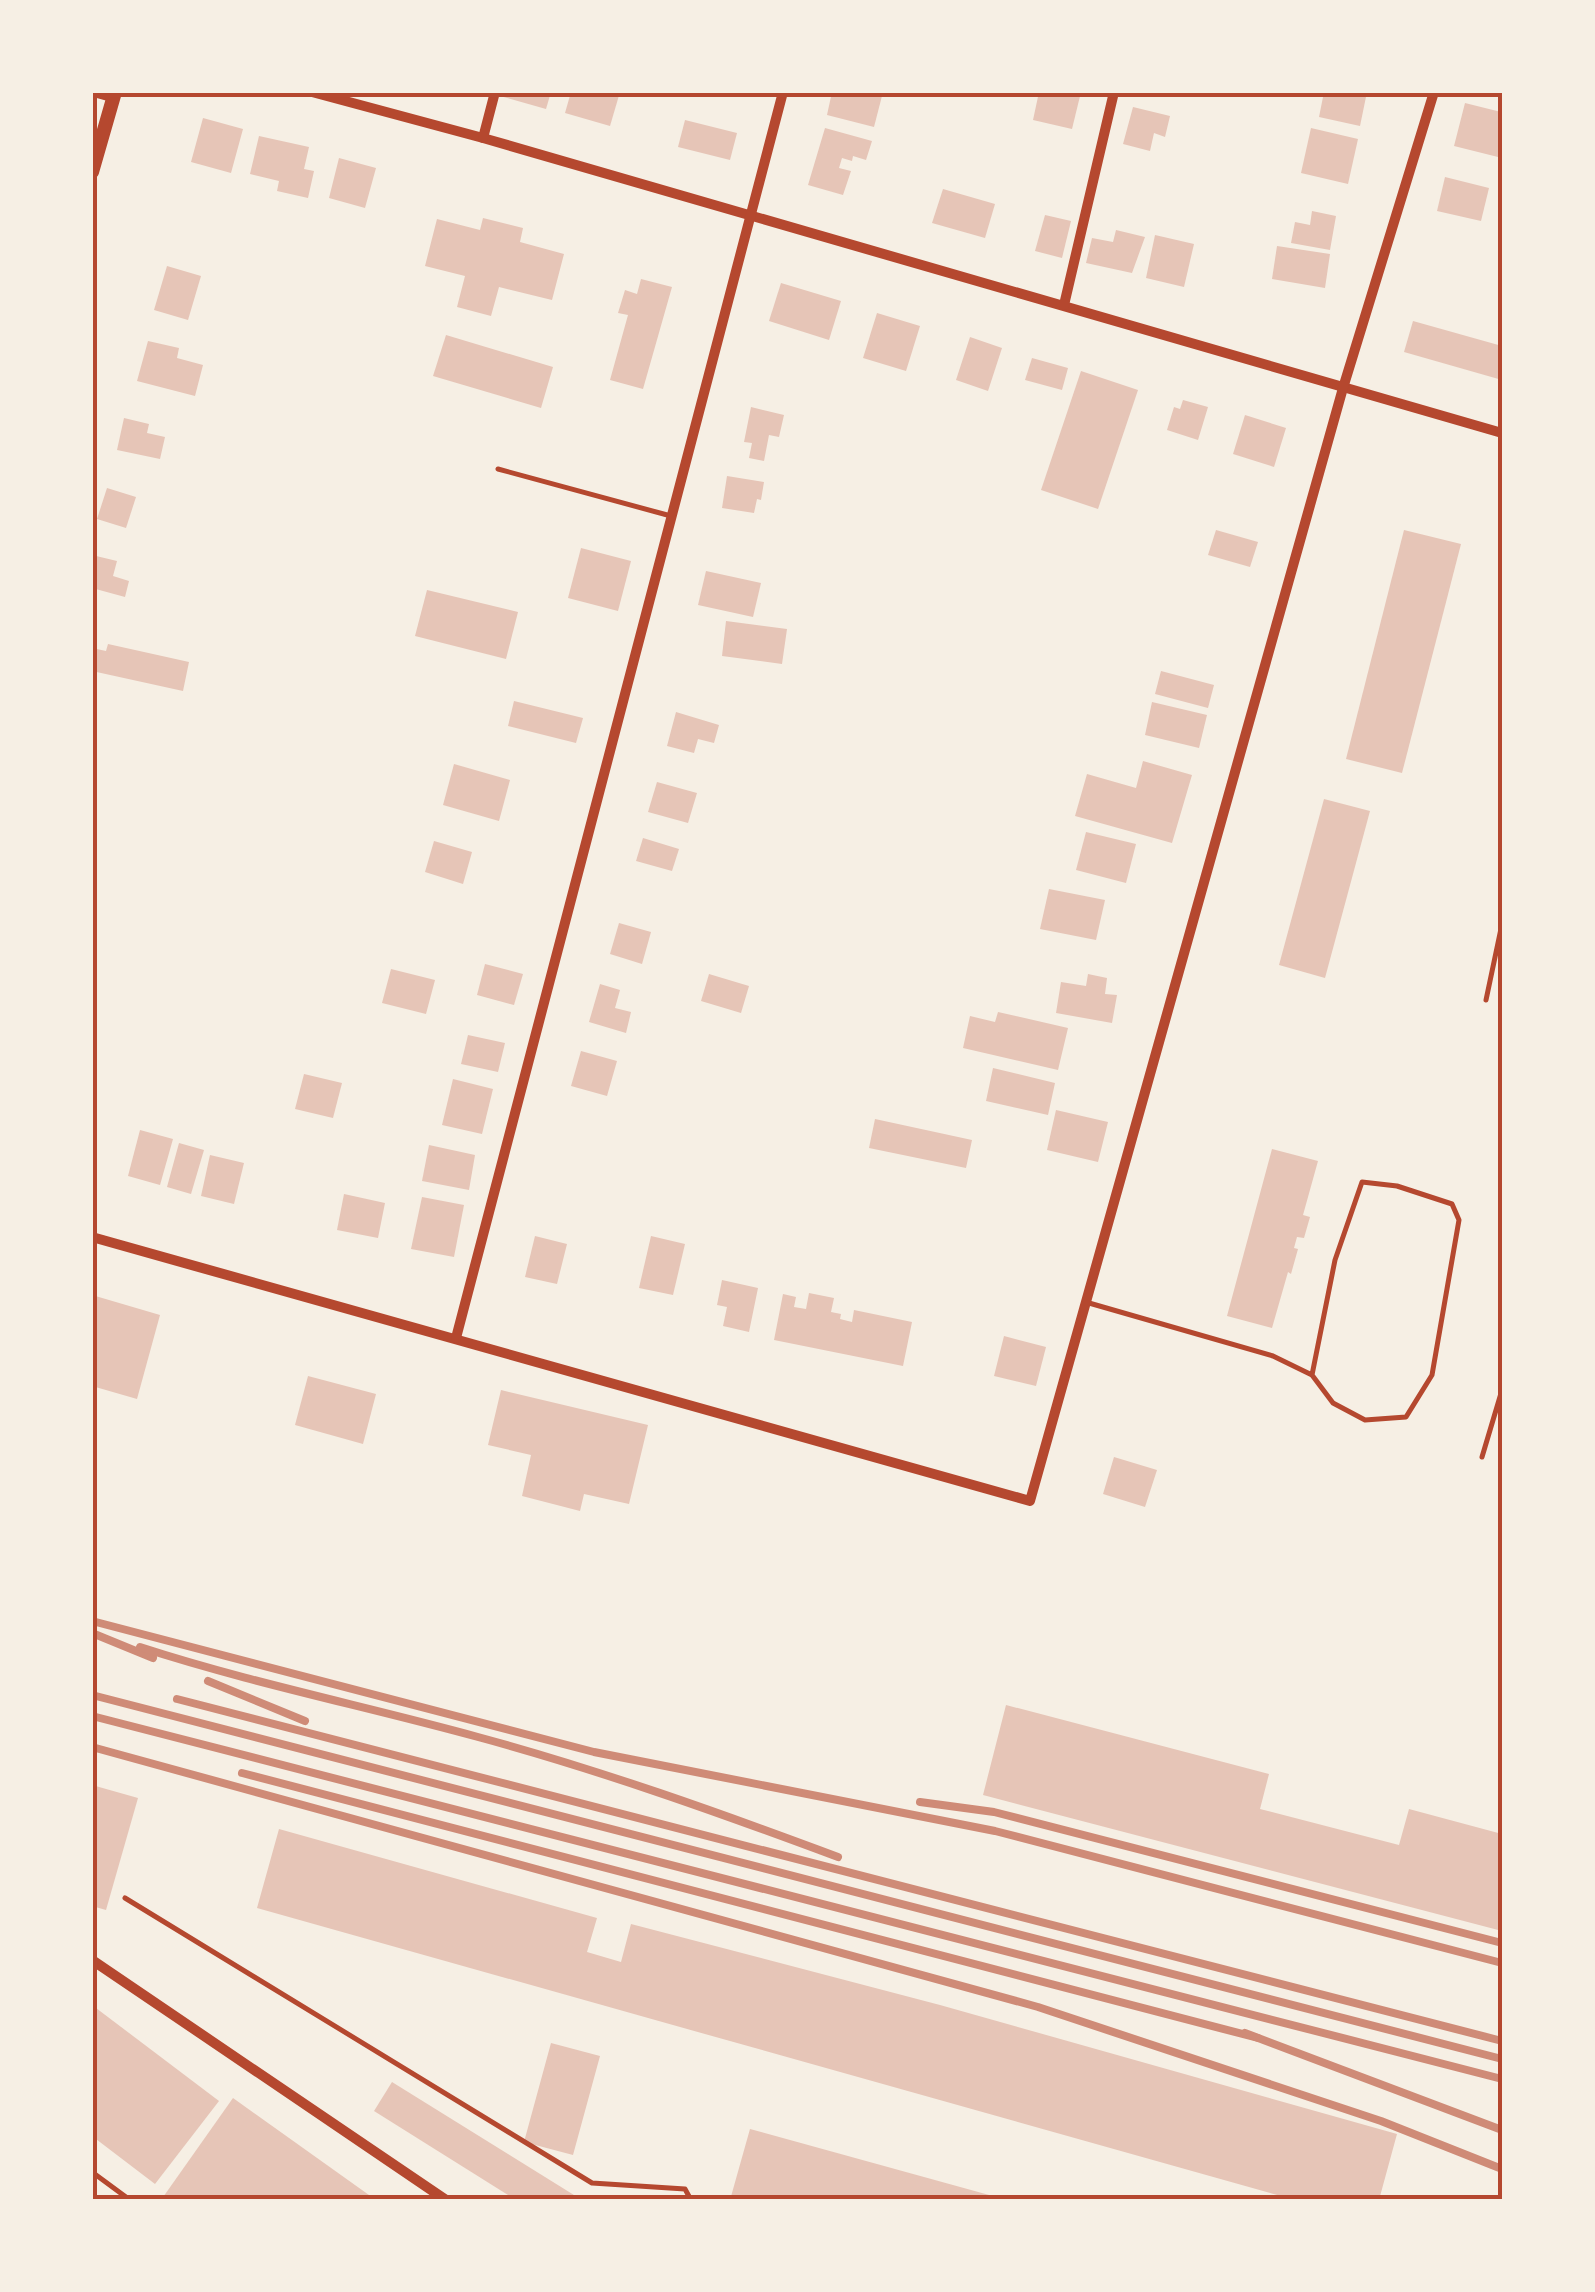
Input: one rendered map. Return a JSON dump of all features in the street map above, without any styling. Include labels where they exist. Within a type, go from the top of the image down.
[{"type":"street","points":[[312,92],[1502,433]]},
{"type":"street","points":[[483,138],[495,92]]},
{"type":"street","points":[[456,1338],[783,92]]},
{"type":"street","points":[[1064,305],[1114,92]]},
{"type":"street","points":[[92,1237],[1030,1501],[1343,388],[1434,92]]},
{"type":"street","points":[[92,172],[114,96]]},
{"type":"street","points":[[92,1960],[446,2200]]},
{"type":"lane","points":[[92,94],[114,96]]},
{"type":"lane","points":[[498,469],[671,516]]},
{"type":"lane","points":[[1486,1000],[1502,924]]},
{"type":"lane","points":[[1086,1302],[1273,1356],[1312,1375],[1333,1403],[1365,1420],[1406,1417],[1432,1375],[1459,1220],[1452,1204],[1396,1186],[1362,1182],[1336,1260],[1312,1375]]},
{"type":"lane","points":[[1482,1457],[1502,1390]]},
{"type":"lane","points":[[125,1898],[592,2182],[684,2189],[691,2200]]},
{"type":"lane","points":[[92,2172],[130,2200]]},
{"type":"building","points":[[501,92],[551,92],[546,109],[500,96]]},
{"type":"building","points":[[571,92],[620,92],[610,126],[565,113]]},
{"type":"building","points":[[832,92],[883,92],[874,127],[827,115]]},
{"type":"building","points":[[1039,92],[1081,92],[1072,129],[1033,120]]},
{"type":"building","points":[[1324,92],[1367,92],[1360,126],[1319,117]]},
{"type":"building","points":[[1465,103],[1501,112],[1498,124],[1502,125],[1502,158],[1454,146]]},
{"type":"building","points":[[1133,107],[1170,116],[1165,137],[1154,133],[1150,151],[1123,144]]},
{"type":"building","points":[[203,118],[243,129],[231,173],[191,162]]},
{"type":"building","points":[[685,120],[737,133],[730,160],[678,147]]},
{"type":"building","points":[[825,128],[872,141],[866,160],[842,158],[839,168],[851,171],[843,195],[808,185]]},
{"type":"building","points":[[1311,128],[1358,139],[1348,184],[1301,173]]},
{"type":"building","points":[[259,136],[309,147],[304,169],[314,171],[308,198],[277,191],[279,181],[250,174]]},
{"type":"building","points":[[339,158],[376,168],[365,208],[329,198]]},
{"type":"building","points":[[1445,177],[1489,188],[1481,221],[1437,211]]},
{"type":"building","points":[[943,189],[995,204],[985,238],[932,223]]},
{"type":"building","points":[[1312,211],[1336,216],[1330,250],[1291,243],[1295,222],[1310,225]]},
{"type":"building","points":[[1045,215],[1071,221],[1062,258],[1035,251]]},
{"type":"building","points":[[483,218],[523,228],[520,242],[564,254],[552,300],[499,287],[491,316],[457,307],[465,276],[425,266],[437,219],[480,230]]},
{"type":"building","points":[[1116,230],[1145,237],[1132,273],[1086,263],[1092,238],[1113,242]]},
{"type":"building","points":[[1155,235],[1194,244],[1184,287],[1146,278]]},
{"type":"building","points":[[1277,246],[1330,254],[1325,288],[1272,279]]},
{"type":"building","points":[[167,266],[201,276],[188,320],[154,310]]},
{"type":"building","points":[[641,279],[672,287],[643,389],[610,380],[628,315],[618,313],[625,290],[637,294]]},
{"type":"building","points":[[781,283],[841,301],[829,340],[769,321]]},
{"type":"building","points":[[877,313],[920,326],[906,371],[863,358]]},
{"type":"building","points":[[1413,321],[1502,346],[1502,380],[1404,352]]},
{"type":"building","points":[[446,335],[553,367],[541,408],[433,376]]},
{"type":"building","points":[[970,337],[1002,348],[988,391],[956,380]]},
{"type":"building","points":[[148,341],[179,348],[177,358],[203,365],[195,396],[137,381]]},
{"type":"building","points":[[1032,358],[1068,368],[1062,390],[1025,380]]},
{"type":"building","points":[[1081,371],[1138,390],[1098,509],[1041,490]]},
{"type":"building","points":[[1183,400],[1208,407],[1198,440],[1167,430],[1174,407],[1180,409]]},
{"type":"building","points":[[751,407],[784,415],[779,437],[769,435],[764,461],[749,458],[752,443],[744,442]]},
{"type":"building","points":[[1245,415],[1286,428],[1274,467],[1233,454]]},
{"type":"building","points":[[124,418],[149,424],[147,433],[165,437],[160,459],[117,450]]},
{"type":"building","points":[[727,476],[764,482],[754,513],[722,508]]},
{"type":"building","points":[[107,488],[136,497],[126,528],[97,519]]},
{"type":"building","points":[[1216,530],[1258,542],[1250,567],[1208,555]]},
{"type":"building","points":[[1404,530],[1461,544],[1402,773],[1346,759]]},
{"type":"building","points":[[581,548],[631,561],[618,611],[568,598]]},
{"type":"building","points":[[92,555],[117,561],[113,576],[129,581],[125,597],[92,588]]},
{"type":"building","points":[[706,571],[761,583],[753,617],[698,605]]},
{"type":"building","points":[[427,590],[518,612],[506,659],[415,636]]},
{"type":"building","points":[[726,621],[787,629],[782,664],[722,656]]},
{"type":"building","points":[[108,644],[189,662],[183,691],[92,671],[92,648],[106,651]]},
{"type":"building","points":[[1161,671],[1214,685],[1208,708],[1155,694]]},
{"type":"building","points":[[514,701],[583,718],[576,743],[508,726]]},
{"type":"building","points":[[1152,702],[1207,715],[1199,748],[1145,735]]},
{"type":"building","points":[[676,712],[719,725],[714,743],[698,739],[694,753],[667,746]]},
{"type":"building","points":[[1143,761],[1192,775],[1172,843],[1075,816],[1087,774],[1136,788]]},
{"type":"building","points":[[454,764],[510,780],[499,821],[443,805]]},
{"type":"building","points":[[657,782],[697,793],[688,823],[648,812]]},
{"type":"building","points":[[1324,799],[1370,811],[1325,978],[1279,965]]},
{"type":"building","points":[[1086,832],[1136,844],[1126,883],[1076,870]]},
{"type":"building","points":[[643,838],[679,849],[672,871],[636,861]]},
{"type":"building","points":[[434,841],[472,852],[463,884],[425,872]]},
{"type":"building","points":[[1049,889],[1105,900],[1096,940],[1040,929]]},
{"type":"building","points":[[619,923],[651,932],[642,964],[610,954]]},
{"type":"building","points":[[485,964],[523,974],[514,1005],[477,995]]},
{"type":"building","points":[[391,969],[435,980],[426,1014],[382,1003]]},
{"type":"building","points":[[709,974],[749,986],[741,1013],[701,1001]]},
{"type":"building","points":[[1088,974],[1107,978],[1105,994],[1117,995],[1112,1023],[1056,1013],[1061,982],[1086,986]]},
{"type":"building","points":[[600,984],[620,990],[615,1008],[631,1012],[626,1033],[589,1022]]},
{"type":"building","points":[[998,1012],[1068,1028],[1058,1070],[963,1048],[970,1016],[995,1022]]},
{"type":"building","points":[[468,1035],[505,1043],[498,1072],[461,1064]]},
{"type":"building","points":[[581,1051],[617,1061],[607,1096],[571,1086]]},
{"type":"building","points":[[993,1068],[1055,1083],[1048,1115],[986,1101]]},
{"type":"building","points":[[304,1074],[342,1083],[333,1118],[295,1109]]},
{"type":"building","points":[[453,1079],[493,1089],[482,1134],[442,1125]]},
{"type":"building","points":[[1056,1110],[1108,1122],[1098,1162],[1047,1150]]},
{"type":"building","points":[[875,1119],[972,1140],[966,1168],[869,1148]]},
{"type":"building","points":[[140,1130],[173,1139],[160,1185],[128,1176]]},
{"type":"building","points":[[179,1143],[204,1150],[191,1194],[167,1187]]},
{"type":"building","points":[[429,1145],[475,1155],[469,1190],[422,1181]]},
{"type":"building","points":[[1272,1149],[1318,1161],[1303,1215],[1310,1217],[1304,1238],[1297,1237],[1294,1248],[1298,1249],[1272,1328],[1227,1316]]},
{"type":"building","points":[[210,1155],[244,1163],[234,1204],[201,1196]]},
{"type":"building","points":[[344,1194],[385,1203],[378,1238],[337,1230]]},
{"type":"building","points":[[422,1197],[464,1205],[454,1257],[411,1249]]},
{"type":"building","points":[[535,1236],[567,1244],[557,1284],[525,1277]]},
{"type":"building","points":[[651,1236],[685,1244],[673,1295],[639,1288]]},
{"type":"building","points":[[722,1280],[758,1288],[749,1332],[723,1326],[727,1307],[717,1305]]},
{"type":"building","points":[[809,1293],[834,1298],[831,1312],[841,1314],[840,1319],[852,1322],[854,1310],[912,1322],[903,1366],[774,1340],[783,1294],[796,1297],[794,1307],[806,1309]]},
{"type":"building","points":[[92,1295],[160,1315],[137,1399],[92,1386]]},
{"type":"building","points":[[1004,1336],[1046,1347],[1036,1386],[994,1376]]},
{"type":"building","points":[[308,1376],[376,1394],[363,1444],[295,1425]]},
{"type":"building","points":[[501,1390],[648,1425],[629,1504],[584,1494],[580,1511],[522,1496],[531,1455],[488,1445]]},
{"type":"building","points":[[1114,1457],[1157,1470],[1145,1507],[1103,1494]]},
{"type":"building","points":[[1006,1705],[1269,1774],[1260,1809],[1399,1845],[1409,1809],[1502,1834],[1502,1931],[983,1795]]},
{"type":"building","points":[[92,1785],[138,1798],[106,1910],[92,1906]]},
{"type":"building","points":[[279,1829],[597,1918],[587,1952],[621,1962],[631,1924],[940,2005],[1397,2134],[1379,2200],[1295,2200],[257,1908]]},
{"type":"building","points":[[92,2005],[219,2101],[155,2184],[92,2136]]},
{"type":"building","points":[[551,2043],[600,2056],[573,2155],[524,2142]]},
{"type":"building","points":[[392,2082],[582,2200],[516,2200],[374,2111]]},
{"type":"building","points":[[233,2098],[376,2200],[161,2200]]},
{"type":"building","points":[[750,2129],[1000,2198],[1000,2200],[730,2200]]},
{"type":"railway","points":[[92,1621],[594,1752],[995,1831],[1502,1963]]},
{"type":"railway","points":[[92,1633],[153,1658]]},
{"type":"railway","points":[[140,1647],[569,1763],[838,1857]]},
{"type":"railway","points":[[208,1681],[305,1721]]},
{"type":"railway","points":[[92,1695],[1502,2059]]},
{"type":"railway","points":[[177,1699],[1502,2041]]},
{"type":"railway","points":[[92,1716],[1502,2079]]},
{"type":"railway","points":[[92,1747],[1038,2007],[1381,2121],[1502,2169]]},
{"type":"railway","points":[[242,1773],[1258,2038]]},
{"type":"railway","points":[[920,1802],[994,1812],[1502,1943]]},
{"type":"railway","points":[[1245,2033],[1502,2130]]}]
